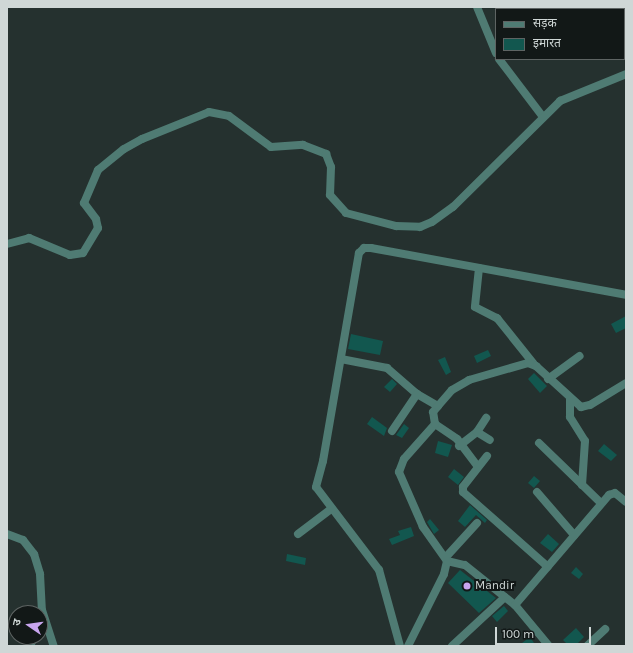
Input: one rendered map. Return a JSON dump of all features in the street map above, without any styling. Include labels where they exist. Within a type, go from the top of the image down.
[{"type":"street","points":[[476,7],[495,51]]},
{"type":"street","points":[[500,60],[543,117]]},
{"type":"street","points":[[7,244],[29,238],[70,255],[83,253],[98,228],[96,219],[84,203],[98,170],[124,148],[200,114],[215,112],[229,116],[271,147],[303,146],[321,151],[330,161],[330,195],[343,210],[361,219],[406,228],[427,225],[440,218],[560,101],[626,74]]},
{"type":"street","points":[[400,646],[379,570],[331,509],[316,487],[341,359],[359,253],[364,248],[626,295]]},
{"type":"street","points":[[479,268],[475,307],[497,318],[533,363],[570,399],[586,407],[626,383]]},
{"type":"street","points":[[548,379],[580,356]]},
{"type":"street","points":[[341,359],[387,368],[417,394],[438,406]]},
{"type":"street","points":[[477,466],[459,446],[457,439],[435,424],[433,412],[452,390],[469,380],[533,363]]},
{"type":"street","points":[[392,431],[417,394]]},
{"type":"street","points":[[570,399],[570,417],[585,441],[582,485]]},
{"type":"street","points":[[459,446],[477,432],[486,418]]},
{"type":"street","points":[[435,424],[404,459],[399,472],[423,527],[446,559],[465,565],[515,605],[549,646]]},
{"type":"street","points":[[477,432],[490,440]]},
{"type":"street","points":[[539,443],[601,503]]},
{"type":"street","points":[[488,456],[477,466],[463,487],[463,492],[548,567]]},
{"type":"street","points":[[537,492],[574,535]]},
{"type":"street","points":[[515,605],[601,503],[612,493],[626,502]]},
{"type":"street","points":[[298,534],[331,509]]},
{"type":"street","points":[[408,646],[444,574],[446,559],[477,523]]},
{"type":"street","points":[[7,534],[23,540],[34,554],[40,574],[41,602],[54,646]]},
{"type":"street","points":[[452,646],[505,597]]},
{"type":"street","points":[[587,646],[605,629]]},
{"type":"building","points":[[626,316],[626,328],[616,333],[611,324]]},
{"type":"building","points":[[351,334],[383,341],[380,355],[348,349]]},
{"type":"building","points":[[488,350],[491,356],[477,363],[474,356]]},
{"type":"building","points":[[445,357],[451,372],[446,375],[438,360]]},
{"type":"building","points":[[534,373],[547,386],[540,393],[528,379]]},
{"type":"building","points":[[392,379],[397,384],[390,392],[384,387]]},
{"type":"building","points":[[372,417],[387,428],[384,436],[367,424]]},
{"type":"building","points":[[404,424],[409,428],[402,438],[396,435]]},
{"type":"building","points":[[438,441],[452,445],[448,457],[435,453]]},
{"type":"building","points":[[604,444],[617,455],[611,461],[598,451]]},
{"type":"building","points":[[454,469],[464,477],[458,485],[448,477]]},
{"type":"building","points":[[534,476],[540,481],[534,488],[528,483]]},
{"type":"building","points":[[470,505],[487,520],[485,523],[476,515],[465,527],[458,521]]},
{"type":"building","points":[[430,519],[439,530],[434,534],[427,522]]},
{"type":"building","points":[[411,527],[414,536],[392,545],[389,539],[400,535],[398,531]]},
{"type":"building","points":[[548,534],[559,544],[552,552],[540,543]]},
{"type":"building","points":[[287,554],[306,558],[305,565],[286,561]]},
{"type":"building","points":[[576,567],[583,574],[579,579],[571,573]]},
{"type":"building","name":"Mandir","points":[[460,570],[496,598],[479,613],[448,583]]},
{"type":"building","points":[[504,606],[508,611],[497,622],[492,616]]},
{"type":"building","points":[[576,628],[584,637],[575,646],[569,646],[563,640]]},
{"type":"building","points":[[530,637],[536,646],[518,646]]},
{"type":"place","name":"Mandir","points":[[467,586]]}]
